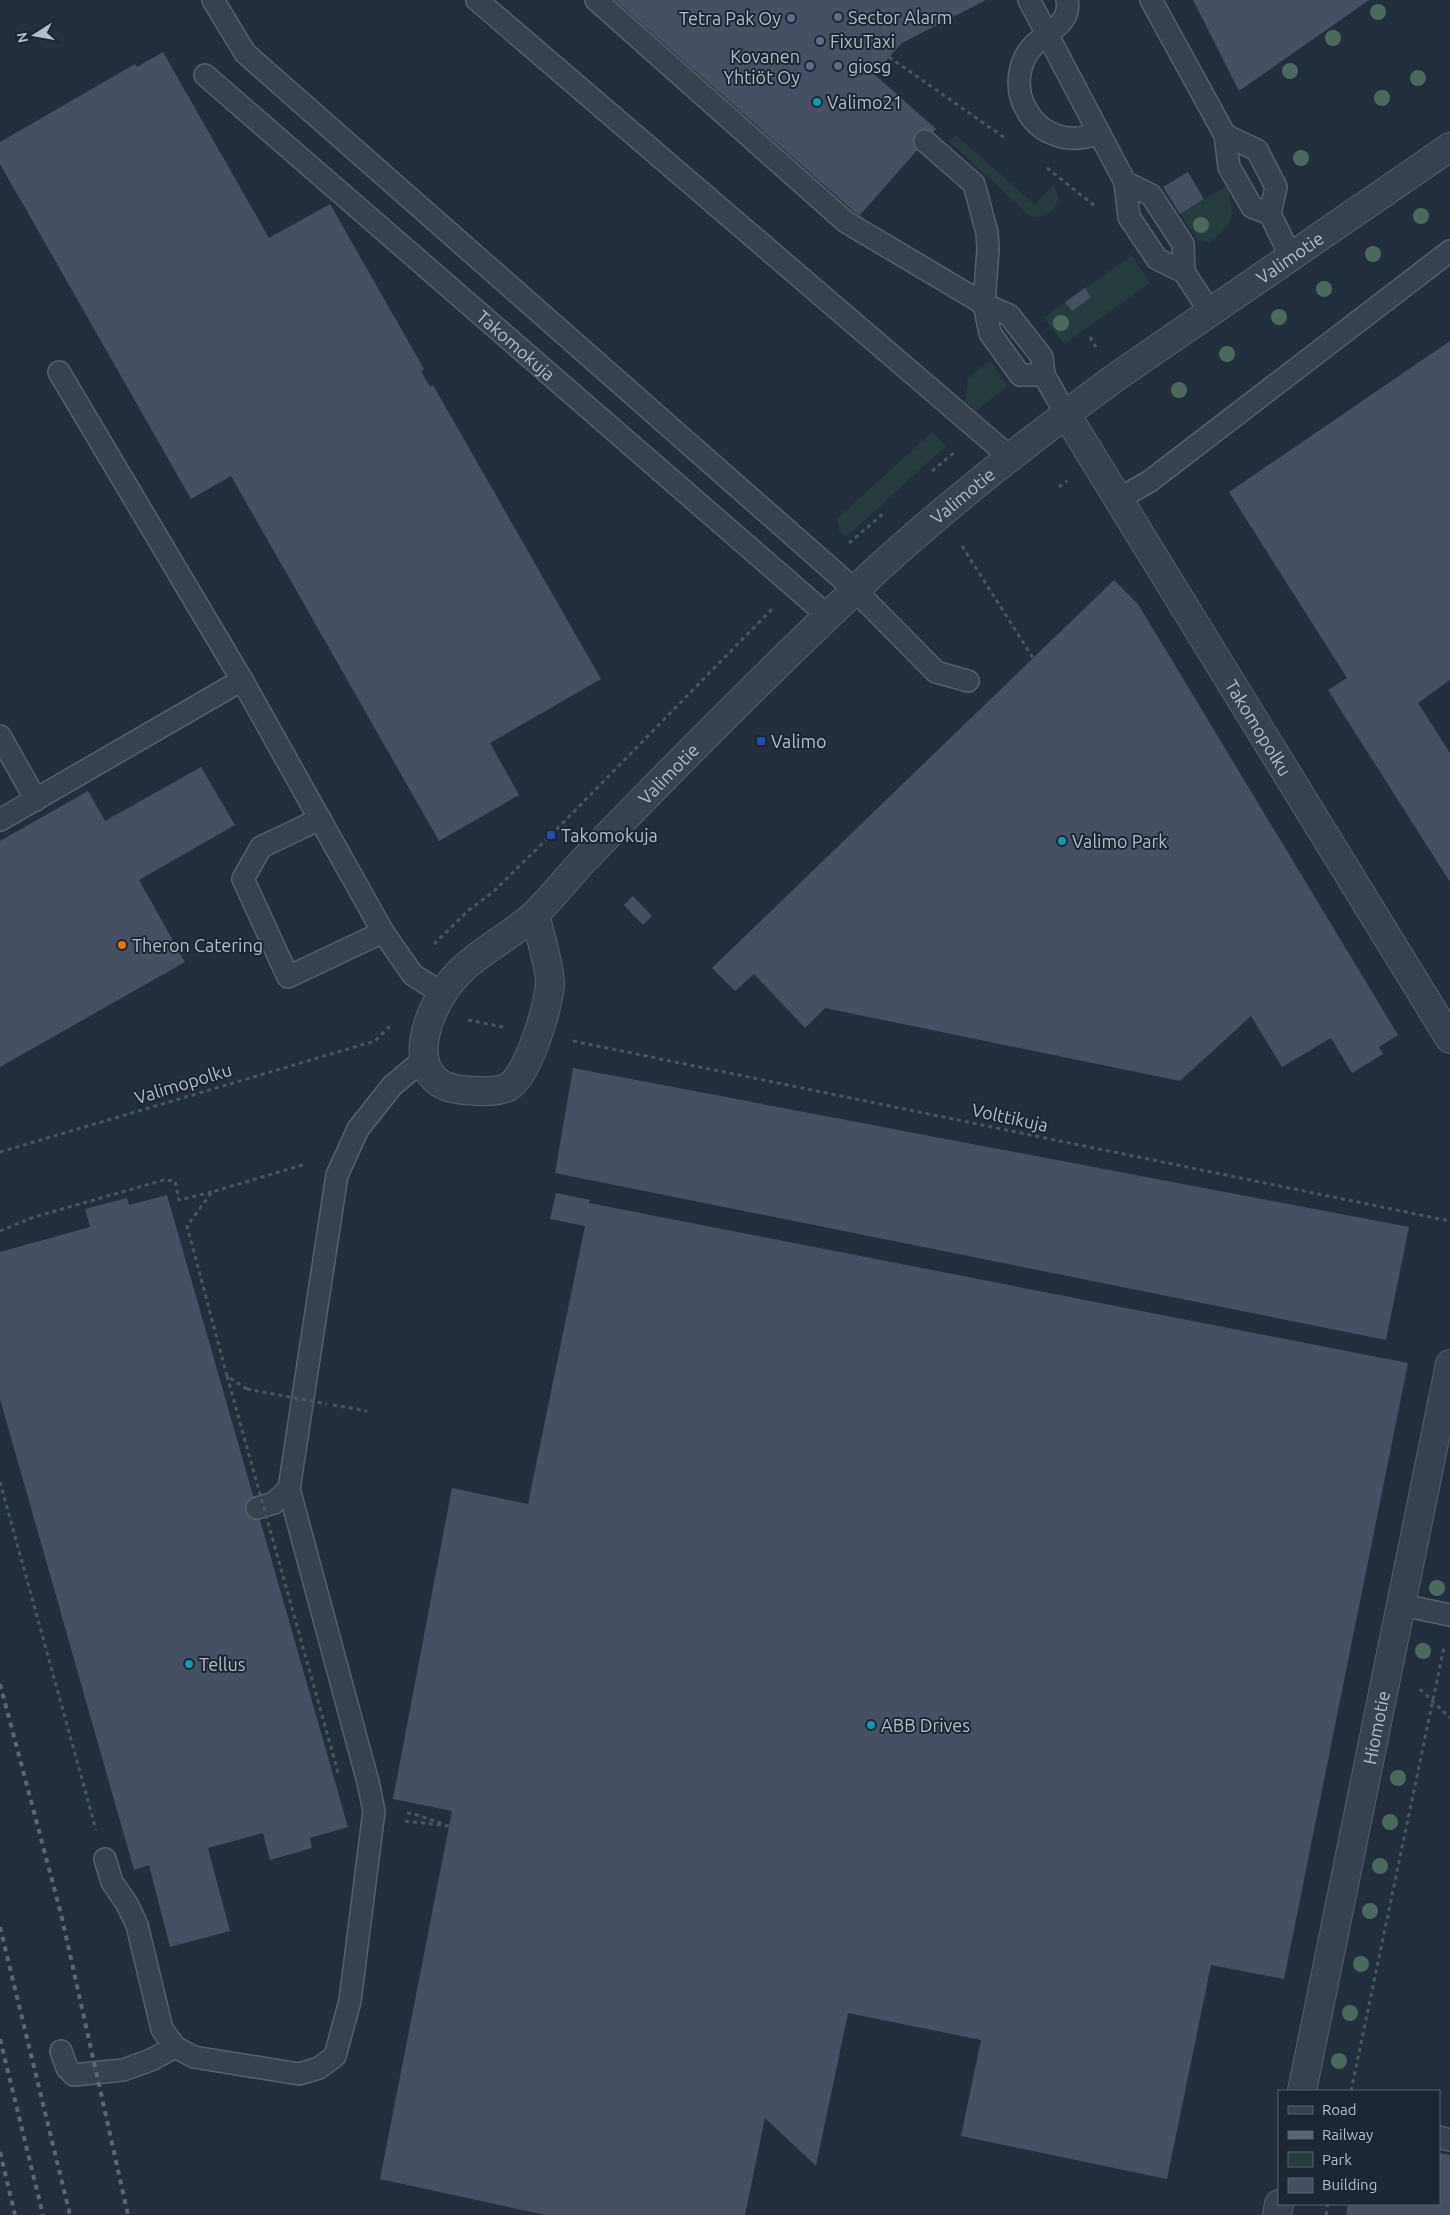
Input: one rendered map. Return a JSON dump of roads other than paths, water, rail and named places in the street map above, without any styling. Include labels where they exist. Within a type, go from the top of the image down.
[{"type":"street","name":"Valimotie","points":[[424,1059],[424,1036],[442,993],[467,964],[535,914],[586,858],[828,616],[898,551],[1010,457],[1066,414],[1210,312],[1450,147]]},
{"type":"street","name":"Takomopolku","points":[[1066,414],[1450,1039]]},
{"type":"street","points":[[424,1059],[432,1076],[446,1086],[491,1092],[510,1087],[528,1060],[539,1034],[550,982],[535,914]]},
{"type":"street","name":"Hiomotie","points":[[1302,2090],[1450,1364]]},
{"type":"lane","points":[[213,0],[245,53],[855,590],[936,672],[968,681]]},
{"type":"lane","points":[[477,0],[1010,457]]},
{"type":"lane","points":[[596,0],[846,222],[984,304]]},
{"type":"lane","points":[[1029,0],[1125,182],[1129,217],[1157,259],[1184,272]]},
{"type":"lane","points":[[1068,0],[1069,8],[1063,22],[1033,46],[1022,63],[1018,82],[1021,100],[1030,118],[1044,130],[1061,138],[1081,139],[1100,133]]},
{"type":"lane","points":[[1151,0],[1225,135],[1229,167],[1252,207],[1270,214]]},
{"type":"lane","name":"Takomokuja","points":[[205,75],[828,616]]},
{"type":"lane","points":[[1225,135],[1257,150],[1276,186],[1270,214],[1291,257]]},
{"type":"lane","points":[[926,140],[974,184],[980,200],[987,233],[988,249],[984,304],[990,333],[1020,375],[1044,375],[1066,414]]},
{"type":"lane","points":[[1125,182],[1151,195],[1183,244],[1184,272],[1210,312]]},
{"type":"lane","points":[[1118,499],[1150,481],[1450,251]]},
{"type":"lane","points":[[60,372],[242,680],[383,932],[413,975],[442,993]]},
{"type":"lane","points":[[0,820],[242,680]]},
{"type":"lane","points":[[0,736],[36,800]]},
{"type":"lane","points":[[320,819],[262,846],[243,879],[288,977],[383,932]]},
{"type":"lane","points":[[105,1859],[112,1882],[127,1904],[137,1925],[162,2029],[176,2047],[194,2057],[298,2074],[319,2068],[335,2056],[350,2000],[374,1812],[368,1782],[289,1489],[337,1175],[358,1129],[392,1086],[424,1059]]},
{"type":"lane","points":[[257,1508],[274,1503],[289,1489]]},
{"type":"lane","points":[[1402,1605],[1450,1615]]},
{"type":"lane","points":[[61,2051],[67,2068],[74,2075],[123,2070],[151,2060],[176,2047]]},
{"type":"railway","points":[[0,1684],[61,1914],[128,2215]]},
{"type":"railway","points":[[0,1927],[70,2215]]},
{"type":"railway","points":[[0,2039],[43,2215]]},
{"type":"railway","points":[[0,2152],[15,2215]]},
{"type":"place","name":"Sector Alarm","points":[[838,17]]},
{"type":"place","name":"Tetra Pak Oy","points":[[791,18]]},
{"type":"place","name":"FixuTaxi","points":[[820,41]]},
{"type":"place","name":"Kovanen Yhtiöt Oy","points":[[810,66]]},
{"type":"place","name":"giosg","points":[[838,66]]},
{"type":"place","name":"Valimo21","points":[[817,102]]},
{"type":"place","name":"Valimo","points":[[761,741]]},
{"type":"place","name":"Takomokuja","points":[[551,835]]},
{"type":"place","name":"Valimo Park","points":[[1062,841]]},
{"type":"place","name":"Theron Catering","points":[[122,945]]},
{"type":"place","name":"Tellus","points":[[189,1664]]},
{"type":"place","name":"ABB Drives","points":[[871,1725]]}]
